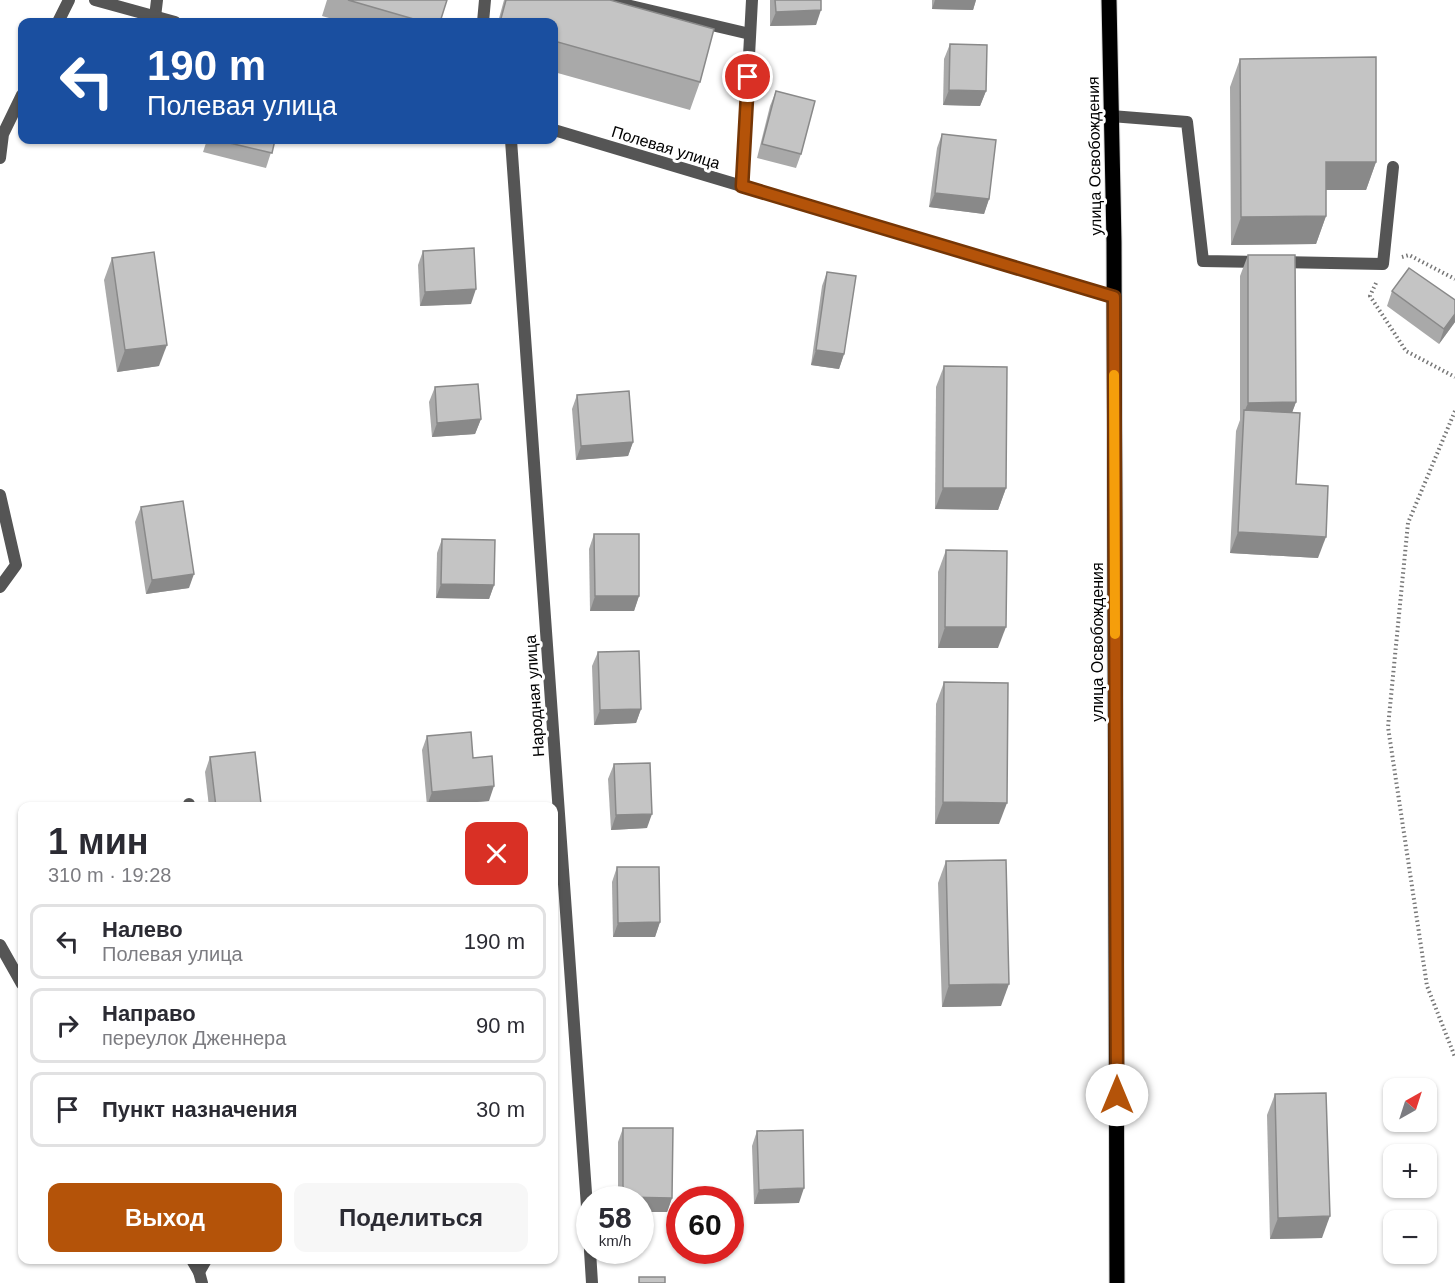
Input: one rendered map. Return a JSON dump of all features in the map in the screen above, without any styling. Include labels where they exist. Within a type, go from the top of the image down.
[{"type":"main road","name":"улица Освобождения","points":[[1109,0],[1114,297],[1117,1283]]},
{"type":"street","points":[[60,18],[69,0]]},
{"type":"street","points":[[95,0],[159,18]]},
{"type":"street","points":[[155,17],[157,0]]},
{"type":"street","points":[[483,18],[485,0]]},
{"type":"street","points":[[605,0],[630,3],[750,34]]},
{"type":"street","points":[[742,186],[752,0]]},
{"type":"street","points":[[0,158],[3,134],[18,103]]},
{"type":"street","points":[[1111,116],[1187,122],[1203,261],[1383,264],[1393,167]]},
{"type":"street","name":"Полевая улица","points":[[558,131],[1114,297]]},
{"type":"street","name":"Народная улица","points":[[511,144],[585,1186]]},
{"type":"street","points":[[0,495],[16,565],[0,587]]},
{"type":"street","points":[[0,945],[18,977]]},
{"type":"street","name":"Народная улица","points":[[591,1264],[592,1283]]},
{"type":"path","points":[[1455,279],[1409,255],[1383,264],[1370,296],[1406,351],[1455,377]]},
{"type":"path","points":[[1455,411],[1408,523],[1388,727],[1427,986],[1455,1057]]},
{"type":"building","points":[[348,0],[447,0],[441,18],[410,18]]},
{"type":"building","points":[[506,0],[610,0],[714,29],[700,82],[558,42],[558,18],[501,18]]},
{"type":"building","points":[[775,0],[821,0],[821,10],[776,12]]},
{"type":"building","points":[[950,44],[987,45],[986,91],[949,90]]},
{"type":"building","points":[[1376,57],[1376,162],[1326,162],[1326,216],[1241,217],[1240,59]]},
{"type":"building","points":[[776,91],[815,101],[801,154],[762,144]]},
{"type":"building","points":[[942,134],[996,140],[989,199],[935,193]]},
{"type":"building","points":[[234,144],[274,144],[272,153]]},
{"type":"building","points":[[474,248],[476,289],[425,292],[423,251]]},
{"type":"building","points":[[154,252],[167,345],[125,350],[112,258]]},
{"type":"building","points":[[1248,255],[1295,255],[1296,402],[1248,403]]},
{"type":"building","points":[[1409,268],[1455,300],[1455,314],[1444,329],[1392,291]]},
{"type":"building","points":[[827,272],[856,276],[844,354],[816,350]]},
{"type":"building","points":[[944,366],[1007,367],[1006,488],[943,488]]},
{"type":"building","points":[[478,384],[481,419],[437,423],[435,387]]},
{"type":"building","points":[[629,391],[633,442],[581,446],[577,395]]},
{"type":"building","points":[[1244,410],[1300,413],[1296,484],[1328,486],[1326,537],[1238,532]]},
{"type":"building","points":[[183,501],[194,574],[152,580],[141,507]]},
{"type":"building","points":[[594,534],[639,534],[639,596],[595,596]]},
{"type":"building","points":[[442,539],[495,540],[494,585],[441,584]]},
{"type":"building","points":[[946,550],[1007,551],[1006,627],[945,627]]},
{"type":"building","points":[[639,651],[641,709],[600,710],[598,652]]},
{"type":"building","points":[[944,682],[1008,683],[1007,803],[943,802]]},
{"type":"building","points":[[471,732],[473,758],[492,756],[494,786],[432,792],[427,736]]},
{"type":"building","points":[[255,752],[261,802],[215,802],[210,757]]},
{"type":"building","points":[[650,763],[652,814],[616,815],[614,764]]},
{"type":"building","points":[[1006,860],[1009,984],[949,985],[946,861]]},
{"type":"building","points":[[617,867],[659,867],[660,922],[618,923]]},
{"type":"building","points":[[1326,1093],[1330,1216],[1278,1218],[1275,1094]]},
{"type":"building","points":[[623,1128],[673,1128],[672,1186],[666,1186],[666,1198],[654,1198],[654,1186],[623,1186]]},
{"type":"building","points":[[803,1130],[804,1188],[759,1190],[757,1131]]},
{"type":"building","points":[[639,1277],[665,1277],[665,1283],[639,1283]]},
{"type":"slow traffic","points":[[1114,375],[1115,634]]},
{"type":"route","points":[[748,77],[742,186],[1114,297],[1117,1095]]}]
